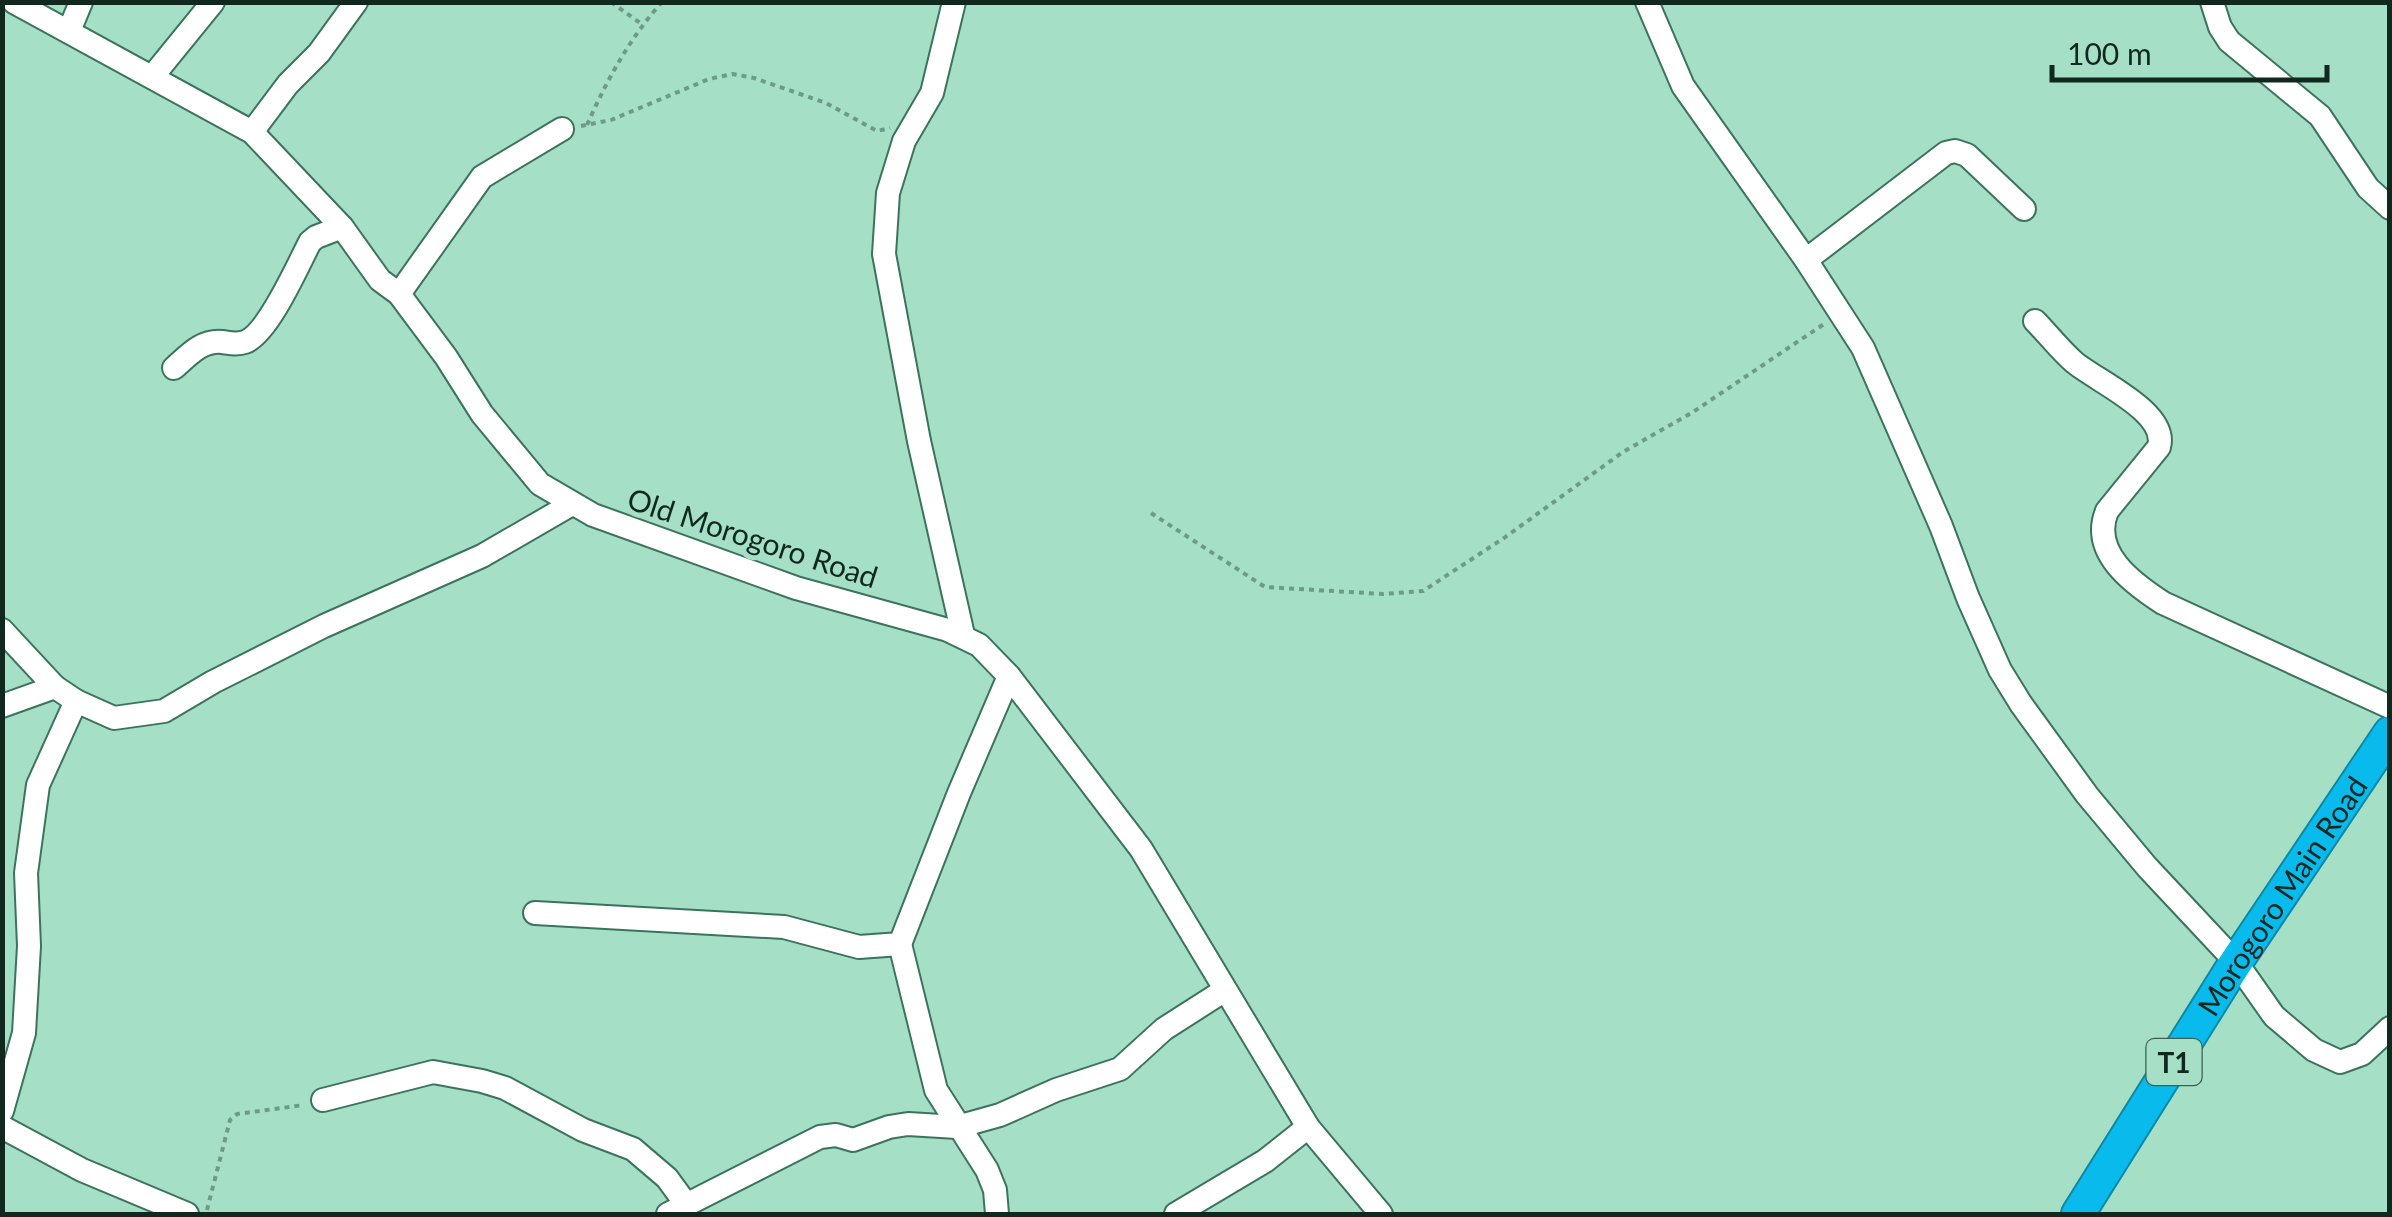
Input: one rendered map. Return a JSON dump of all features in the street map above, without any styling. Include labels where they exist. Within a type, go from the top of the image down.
[{"type":"highway","name":"Morogoro Main Road","points":[[2078,1214],[2236,962],[2390,732]]},
{"type":"street","name":"Old Morogoro Road","points":[[14,2],[252,132],[342,227],[380,280],[399,294],[446,356],[482,414],[540,484],[572,504],[796,588],[964,635],[979,645],[1009,676],[1141,849],[1308,1127],[1381,1214]]},
{"type":"street","points":[[69,31],[82,2]]},
{"type":"street","points":[[152,77],[213,2]]},
{"type":"street","points":[[252,132],[288,84],[320,54],[356,2]]},
{"type":"street","points":[[954,2],[932,93],[904,141],[888,193],[884,254],[915,424],[964,635]]},
{"type":"street","points":[[1648,2],[1682,86],[1806,260],[1863,348],[2000,670],[2087,795],[2236,962],[2274,1016],[2314,1050],[2340,1062],[2362,1054],[2390,1028]]},
{"type":"street","points":[[2212,2],[2220,27],[2230,41],[2320,116],[2368,188],[2390,208]]},
{"type":"street","points":[[399,294],[482,176],[562,130]]},
{"type":"street","points":[[1806,260],[1946,153],[1966,155],[2024,209]]},
{"type":"street","points":[[174,368],[201,345],[233,344],[254,338],[310,242],[342,227]]},
{"type":"street","points":[[2035,321],[2077,365],[2119,391],[2157,424],[2162,437],[2102,523],[2101,534],[2112,558],[2132,582],[2163,602],[2390,707]]},
{"type":"street","points":[[2,630],[55,687],[76,701],[114,718],[164,711],[324,626],[482,556],[572,504]]},
{"type":"street","points":[[998,1214],[987,1170],[936,1090],[900,944],[1009,676]]},
{"type":"street","points":[[2,706],[55,687]]},
{"type":"street","points":[[2,1111],[24,1033],[29,946],[26,873],[38,785],[76,701]]},
{"type":"street","points":[[535,913],[784,927],[859,947],[900,944]]},
{"type":"street","points":[[324,1100],[433,1072],[505,1088],[583,1130],[633,1150],[667,1178],[677,1209],[829,1134],[853,1140],[889,1126],[957,1127],[1000,1116],[1056,1090],[1120,1069],[1164,1029],[1225,990]]},
{"type":"street","points":[[2,1127],[82,1170],[187,1214]]},
{"type":"street","points":[[1176,1214],[1265,1160],[1308,1127]]},
{"type":"path","points":[[612,2],[643,24]]},
{"type":"path","points":[[587,125],[605,83],[662,2]]},
{"type":"path","points":[[562,130],[610,120],[708,79],[732,74],[826,103],[877,131],[918,118]]},
{"type":"path","points":[[1151,513],[1264,587],[1383,594],[1423,591],[1623,452],[1693,412],[1840,313]]},
{"type":"path","points":[[206,1214],[230,1120],[237,1114],[324,1100]]}]
